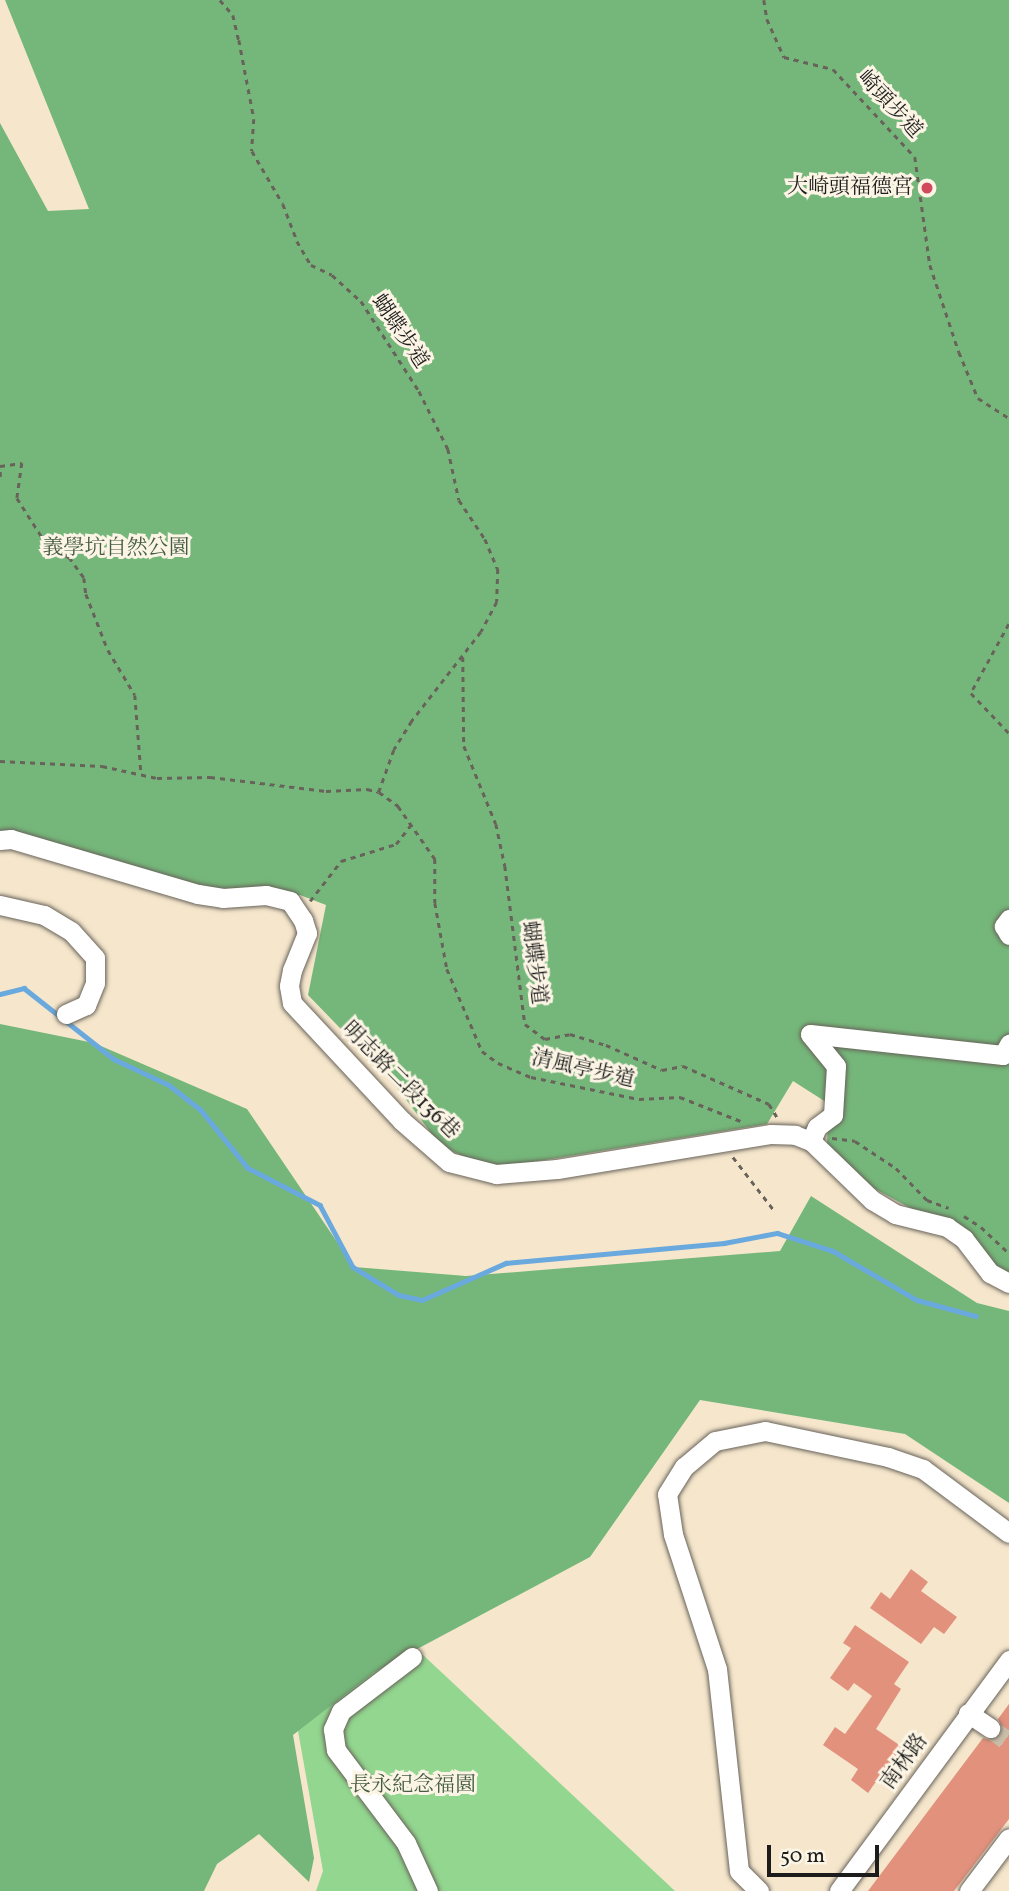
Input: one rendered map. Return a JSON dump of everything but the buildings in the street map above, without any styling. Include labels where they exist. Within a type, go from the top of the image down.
[{"type":"street","points":[[0,839],[11,839],[198,894],[223,898],[266,895],[290,901],[299,914]]},
{"type":"street","points":[[0,905],[44,915],[71,932],[95,958],[95,983],[86,1005],[66,1014]]},
{"type":"street","name":"明志路二段136巷","points":[[299,914],[307,933],[290,978],[292,1003],[401,1121],[449,1162],[496,1174],[556,1169],[779,1135],[812,1139]]},
{"type":"street","points":[[1009,919],[1004,926],[1009,935]]},
{"type":"street","points":[[1009,1044],[1003,1055],[810,1034],[836,1066],[833,1115],[817,1127],[812,1139],[872,1200],[895,1214],[947,1227],[964,1239],[990,1273],[1009,1283]]},
{"type":"street","points":[[759,1891],[739,1871],[718,1669],[673,1534],[667,1494],[684,1467],[715,1441],[765,1432],[888,1457],[923,1469],[1009,1533]]},
{"type":"street","points":[[412,1657],[341,1711],[332,1729],[336,1750],[406,1843],[428,1891]]},
{"type":"street","name":"南林路","points":[[839,1891],[1009,1660]]},
{"type":"street","points":[[968,1713],[990,1728]]},
{"type":"street","points":[[969,1891],[1009,1838]]},
{"type":"path","name":"蝴蝶步道","points":[[220,0],[233,15],[239,40],[254,119],[252,151],[283,204],[297,241],[311,265],[332,275],[361,301],[419,391],[435,430],[447,449],[458,500],[485,539],[498,569],[497,602],[481,632],[412,721],[394,750],[379,792]]},
{"type":"path","name":"崎頭步道","points":[[764,0],[767,19],[784,57],[833,69],[915,158],[930,265],[959,352],[978,398],[1009,418]]},
{"type":"path","points":[[0,477],[0,466],[22,463],[23,471],[17,498],[47,545],[69,557],[84,578],[86,594],[108,650],[135,695],[141,773]]},
{"type":"path","points":[[1009,624],[971,693],[1009,733]]},
{"type":"path","name":"蝴蝶步道","points":[[463,655],[464,746],[496,824],[505,866],[526,1024],[545,1039],[570,1034],[606,1045],[662,1070],[683,1066],[769,1104],[779,1135]]},
{"type":"path","points":[[0,761],[102,766],[157,778],[210,777],[326,791],[367,789],[379,792]]},
{"type":"path","name":"清風亭步道","points":[[379,792],[398,806],[435,859],[435,903],[447,969],[482,1051],[498,1063],[531,1077],[639,1099],[680,1097],[779,1135]]},
{"type":"path","points":[[299,914],[341,861],[396,844],[411,825]]},
{"type":"path","points":[[812,1139],[841,1137],[855,1141],[895,1168],[927,1200],[955,1211],[982,1227],[1009,1253]]},
{"type":"path","points":[[724,1142],[741,1171],[773,1209]]},
{"type":"green space","name":"義學坑自然公園","points":[[5,0],[1009,0],[1009,1274],[993,1269],[951,1230],[862,1182],[827,1144],[829,1104],[793,1081],[767,1124],[489,1169],[440,1145],[396,1086],[308,995],[326,905],[300,895],[237,900],[0,835],[0,123],[48,211],[89,209]]},
{"type":"green space","points":[[0,1024],[94,1043],[247,1109],[354,1267],[466,1276],[780,1251],[811,1196],[977,1303],[1009,1311],[1009,1503],[905,1434],[700,1400],[590,1557],[374,1672],[293,1735],[314,1858],[309,1882],[259,1834],[217,1864],[204,1891],[0,1891]]},
{"type":"green space","name":"長永紀念福園","points":[[406,1639],[675,1891],[316,1891],[323,1871],[295,1714]]},
{"type":"waterway","points":[[0,994],[24,988],[114,1059],[169,1085],[200,1109],[248,1168],[320,1205],[353,1267],[399,1295],[422,1300],[506,1263],[724,1243],[777,1233],[833,1251],[917,1300],[976,1316]]},
{"type":"tunnel","points":[[990,1728],[1009,1742]]},
{"type":"place","name":"大崎頭福德宮","points":[[927,188]]}]
